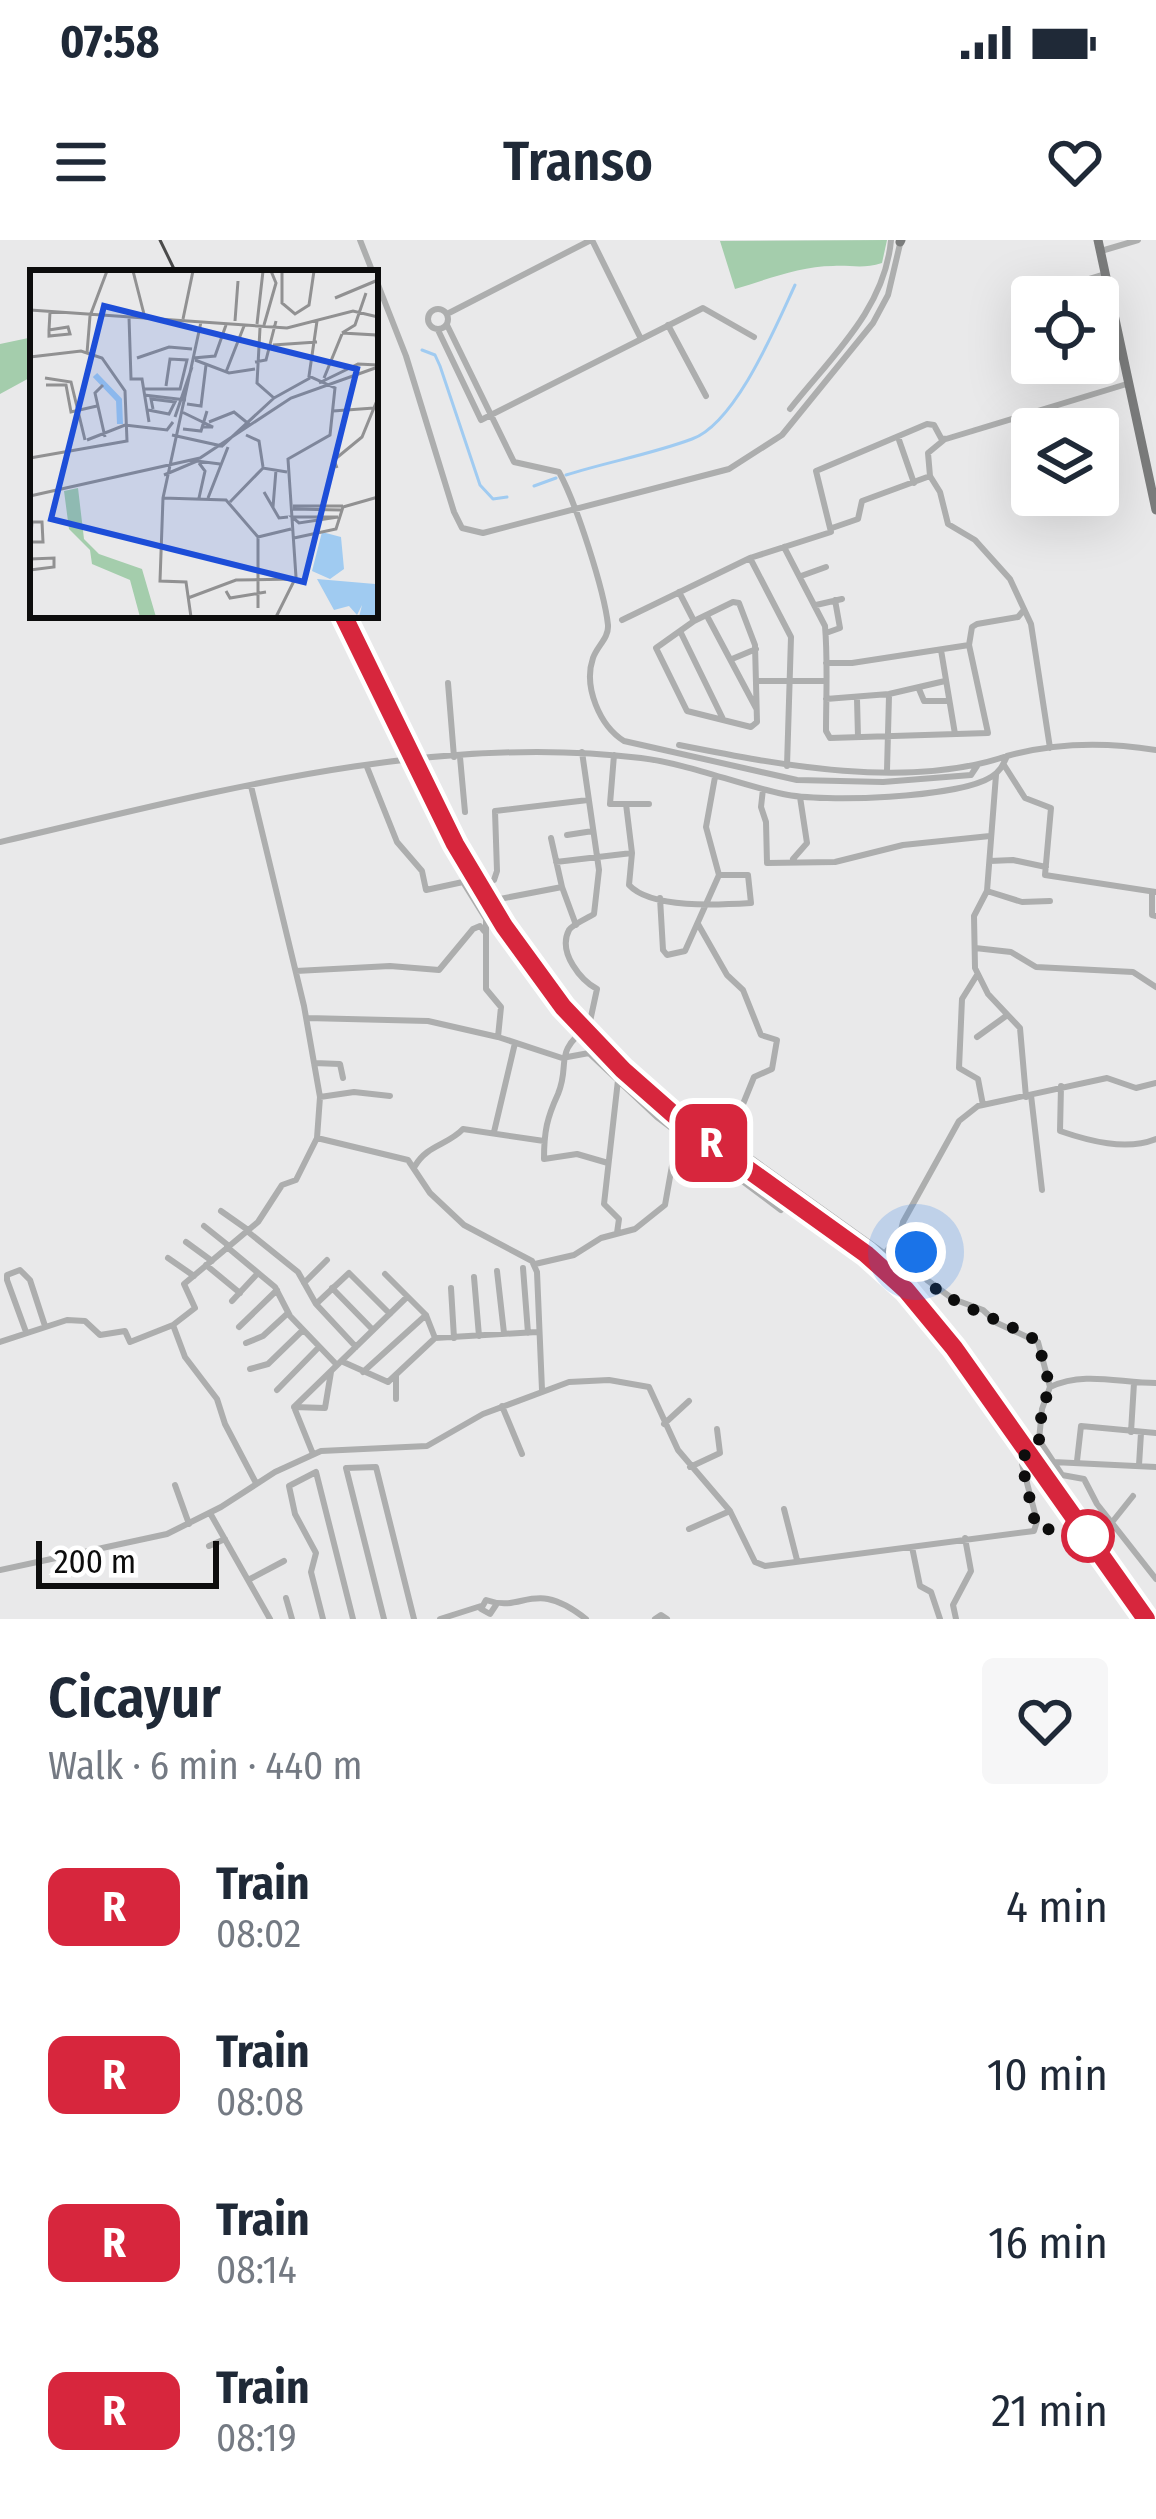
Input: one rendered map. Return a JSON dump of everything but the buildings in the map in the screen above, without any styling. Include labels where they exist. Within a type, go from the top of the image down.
[{"type":"main road","points":[[1098,246],[1152,463],[1156,510]]},
{"type":"street","points":[[360,240],[372,270]]},
{"type":"street","points":[[447,314],[591,240],[641,339]]},
{"type":"street","points":[[1098,246],[1138,240]]},
{"type":"street","points":[[790,410],[845,347],[873,323],[889,295],[898,241]]},
{"type":"street","points":[[1099,276],[1105,274]]},
{"type":"street","points":[[378,285],[406,356],[454,512],[462,528],[472,532],[493,532],[730,469],[782,435],[845,347]]},
{"type":"street","points":[[447,314],[439,309],[430,314],[429,325],[438,330],[481,420],[703,308],[754,337]]},
{"type":"street","points":[[447,314],[447,325],[514,462],[559,472],[576,509],[608,625],[590,669],[603,724],[624,740],[784,778],[883,782],[972,769],[1050,748],[1102,743],[1156,750]]},
{"type":"street","points":[[668,324],[706,396]]},
{"type":"street","points":[[438,330],[447,325]]},
{"type":"street","points":[[1050,748],[1031,624],[1010,579],[975,540],[948,524],[940,492],[930,476],[928,453],[946,439],[1130,382]]},
{"type":"street","points":[[832,528],[815,473],[931,423],[940,438],[946,439]]},
{"type":"street","points":[[898,437],[914,483]]},
{"type":"street","points":[[622,620],[750,558],[831,532],[858,519],[862,501],[930,476]]},
{"type":"street","points":[[784,547],[826,632],[830,738],[988,733],[969,645],[972,627],[1018,617],[1023,611]]},
{"type":"street","points":[[750,558],[789,632],[787,766],[778,792]]},
{"type":"street","points":[[800,576],[826,567]]},
{"type":"street","points":[[679,591],[694,621]]},
{"type":"street","points":[[816,605],[839,600],[840,628],[826,632]]},
{"type":"street","points":[[739,603],[756,650],[758,722],[754,726],[686,711],[656,646],[694,621],[739,603]]},
{"type":"street","points":[[707,616],[757,709]]},
{"type":"street","points":[[680,631],[724,721]]},
{"type":"street","points":[[826,664],[969,645]]},
{"type":"street","points":[[730,660],[756,650]]},
{"type":"street","points":[[941,650],[955,734]]},
{"type":"street","points":[[759,681],[826,681]]},
{"type":"street","points":[[826,699],[889,694],[945,681]]},
{"type":"street","points":[[448,683],[465,812]]},
{"type":"street","points":[[919,687],[923,701],[948,701]]},
{"type":"street","points":[[887,770],[889,694]]},
{"type":"street","points":[[856,698],[858,737]]},
{"type":"street","points":[[679,745],[787,766],[972,769]]},
{"type":"street","points":[[582,752],[597,855],[594,914],[567,934],[572,963],[582,983],[597,989],[589,1026],[575,1037],[562,1058],[558,1094],[550,1102],[544,1159],[577,1154],[608,1163]]},
{"type":"street","points":[[0,842],[251,786],[424,759],[582,752],[614,755],[650,759],[800,797],[903,794],[973,785],[996,775]]},
{"type":"street","points":[[614,755],[609,803],[649,804]]},
{"type":"street","points":[[424,759],[492,901]]},
{"type":"street","points":[[1005,760],[996,775],[987,891],[974,916],[974,948],[977,975],[1020,1028],[1042,1190]]},
{"type":"street","points":[[1005,760],[1025,797],[1051,808],[1045,875],[1154,892],[1152,915],[1156,916]]},
{"type":"street","points":[[367,766],[397,842],[422,872],[426,890],[463,882],[486,919],[485,986],[502,1011],[498,1037]]},
{"type":"street","points":[[972,769],[973,785]]},
{"type":"street","points":[[660,898],[667,956],[685,951],[719,875],[706,827],[715,777]]},
{"type":"street","points":[[0,1342],[80,1319],[100,1335],[125,1331],[130,1342],[173,1324],[195,1308],[184,1286],[247,1231],[282,1185],[296,1180],[316,1138],[320,1097],[306,1018],[251,786]]},
{"type":"street","points":[[763,789],[765,861],[770,863]]},
{"type":"street","points":[[790,861],[807,843],[800,797]]},
{"type":"street","points":[[485,884],[494,880],[497,871],[495,812],[588,800]]},
{"type":"street","points":[[626,804],[632,853],[629,884],[639,896],[707,905],[751,903],[746,874]]},
{"type":"street","points":[[567,836],[593,831]]},
{"type":"street","points":[[719,875],[746,874],[770,863],[835,862],[903,845],[991,836]]},
{"type":"street","points":[[551,838],[576,925]]},
{"type":"street","points":[[556,862],[632,853]]},
{"type":"street","points":[[989,861],[1046,867]]},
{"type":"street","points":[[477,903],[562,887]]},
{"type":"street","points":[[987,891],[1022,902],[1050,901]]},
{"type":"street","points":[[698,924],[722,968],[743,990],[761,1035],[777,1042],[772,1069],[754,1077],[734,1146]]},
{"type":"street","points":[[296,971],[390,966],[440,970],[473,928],[482,927],[486,935]]},
{"type":"street","points":[[974,948],[1011,952],[1036,967],[1133,971],[1156,987]]},
{"type":"street","points":[[977,975],[962,999],[958,1068],[978,1079],[983,1105]]},
{"type":"street","points":[[976,1037],[1006,1016]]},
{"type":"street","points":[[306,1018],[414,1019],[498,1037],[562,1058],[587,1053],[678,1132],[781,1210]]},
{"type":"street","points":[[589,1026],[666,1097],[885,1255],[959,1121],[983,1105],[1109,1078],[1136,1088],[1156,1083]]},
{"type":"street","points":[[494,1132],[515,1043]]},
{"type":"street","points":[[314,1063],[340,1064],[344,1078]]},
{"type":"street","points":[[617,1233],[619,1219],[604,1204],[618,1080]]},
{"type":"street","points":[[1061,1086],[1060,1131],[1090,1141],[1143,1144],[1156,1139]]},
{"type":"street","points":[[320,1097],[354,1092],[390,1096]]},
{"type":"street","points":[[415,1166],[427,1150],[452,1141],[463,1129],[544,1141]]},
{"type":"street","points":[[316,1138],[392,1155],[415,1166],[443,1208],[472,1230],[535,1264],[574,1255],[596,1240],[634,1229],[667,1202],[678,1132]]},
{"type":"street","points":[[221,1211],[290,1264],[316,1304],[356,1347]]},
{"type":"street","points":[[204,1226],[277,1290],[289,1313],[336,1366],[386,1382],[435,1338],[532,1332]]},
{"type":"street","points":[[901,1231],[914,1244],[926,1280],[1038,1342],[1050,1387],[1039,1440],[1062,1475],[1084,1479],[1097,1504],[1156,1579]]},
{"type":"street","points":[[186,1242],[240,1293]]},
{"type":"street","points":[[290,1264],[299,1255]]},
{"type":"street","points":[[168,1258],[194,1276]]},
{"type":"street","points":[[304,1283],[327,1260]]},
{"type":"street","points":[[532,1332],[535,1264]]},
{"type":"street","points":[[524,1268],[542,1390]]},
{"type":"street","points":[[26,1332],[7,1280],[7,1275],[20,1270],[29,1280],[45,1326]]},
{"type":"street","points":[[497,1271],[504,1334]]},
{"type":"street","points":[[232,1301],[258,1273]]},
{"type":"street","points":[[316,1304],[349,1273],[390,1314]]},
{"type":"street","points":[[385,1274],[426,1315],[435,1338]]},
{"type":"street","points":[[474,1277],[479,1336]]},
{"type":"street","points":[[332,1288],[373,1330]]},
{"type":"street","points":[[451,1288],[454,1338]]},
{"type":"street","points":[[239,1327],[277,1290]]},
{"type":"street","points":[[294,1407],[407,1297]]},
{"type":"street","points":[[246,1342],[263,1336],[289,1313]]},
{"type":"street","points":[[362,1372],[426,1315]]},
{"type":"street","points":[[173,1324],[185,1357],[218,1400],[225,1424],[256,1483]]},
{"type":"street","points":[[250,1369],[268,1364],[303,1330]]},
{"type":"street","points":[[277,1390],[319,1347]]},
{"type":"street","points":[[294,1407],[325,1408],[336,1366]]},
{"type":"street","points":[[396,1376],[396,1400]]},
{"type":"street","points":[[1050,1387],[1089,1377],[1156,1383]]},
{"type":"street","points":[[0,1559],[2,1570],[158,1536],[210,1513],[313,1454],[427,1446],[502,1406],[575,1381],[649,1387],[690,1467],[730,1511],[754,1562],[765,1566],[1034,1531],[1022,1464],[1039,1440]]},
{"type":"street","points":[[1131,1432],[1134,1383]]},
{"type":"street","points":[[664,1424],[689,1401]]},
{"type":"street","points":[[502,1406],[522,1454]]},
{"type":"street","points":[[294,1407],[313,1454]]},
{"type":"street","points":[[1077,1461],[1081,1426],[1156,1433]]},
{"type":"street","points":[[690,1467],[720,1453],[716,1429]]},
{"type":"street","points":[[1138,1465],[1141,1433]]},
{"type":"street","points":[[1053,1462],[1156,1467]]},
{"type":"street","points":[[384,1619],[346,1468],[376,1466],[414,1619]]},
{"type":"street","points":[[323,1619],[311,1572],[316,1553],[295,1514],[289,1486],[316,1472],[353,1619]]},
{"type":"street","points":[[175,1485],[189,1524]]},
{"type":"street","points":[[1113,1521],[1133,1496]]},
{"type":"street","points":[[784,1509],[797,1560]]},
{"type":"street","points":[[689,1529],[730,1511]]},
{"type":"street","points":[[210,1513],[270,1619]]},
{"type":"street","points":[[956,1619],[953,1605],[971,1571],[964,1537]]},
{"type":"street","points":[[209,1546],[225,1539]]},
{"type":"street","points":[[912,1547],[920,1586],[930,1591],[940,1619]]},
{"type":"street","points":[[248,1580],[284,1561]]},
{"type":"street","points":[[440,1619],[482,1609],[490,1614],[496,1605],[547,1597],[571,1606],[586,1619]]},
{"type":"street","points":[[286,1598],[292,1619]]},
{"type":"green space","points":[[887,240],[882,263],[808,268],[735,289],[720,241]]},
{"type":"green space","points":[[30,338],[30,378],[0,394],[0,344]]},
{"type":"waterway","points":[[566,475],[677,444],[708,429],[753,371],[795,285]]},
{"type":"waterway","points":[[422,350],[435,355],[440,366],[480,485],[493,499],[507,497]]},
{"type":"waterway","points":[[534,486],[556,478]]},
{"type":"railway","points":[[160,240],[175,270]]},
{"type":"railway","points":[[340,618],[465,868],[501,928],[560,1008],[664,1112],[894,1283],[963,1367],[1143,1619]]},
{"type":"train","name":"R","points":[[344,618],[455,844],[523,955],[563,1007],[623,1070],[682,1122],[866,1254],[906,1290],[954,1348],[1146,1619]]},
{"type":"route","points":[[916,1252],[926,1280],[1038,1342],[1050,1387],[1039,1440],[1022,1464],[1036,1527],[1088,1536]]}]
